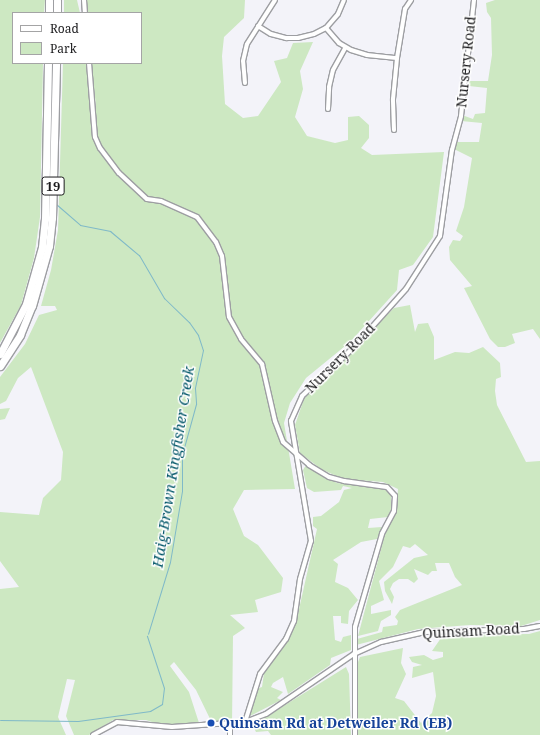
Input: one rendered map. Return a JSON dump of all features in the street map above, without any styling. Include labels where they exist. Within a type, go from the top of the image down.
[{"type":"highway","points":[[49,0],[49,12]]},
{"type":"highway","points":[[57,0],[57,12]]},
{"type":"highway","name":"19","points":[[0,354],[26,304],[37,270],[42,247],[46,192],[48,64]]},
{"type":"highway","name":"19","points":[[0,366],[20,335],[32,306],[49,246],[52,218],[56,64]]},
{"type":"street","points":[[84,0],[85,12]]},
{"type":"street","points":[[244,83],[244,52],[274,0]]},
{"type":"street","points":[[258,26],[272,34],[298,38],[326,28],[338,14],[344,0]]},
{"type":"street","points":[[394,130],[393,99],[397,58],[405,9],[410,0]]},
{"type":"street","points":[[469,0],[474,2]]},
{"type":"street","name":"Nursery Road","points":[[245,722],[260,674],[286,639],[294,621],[300,579],[311,541],[291,421],[302,396],[356,346],[406,289],[443,229],[452,150],[460,116],[474,2]]},
{"type":"street","points":[[326,28],[345,48],[367,55],[397,58]]},
{"type":"street","points":[[328,109],[329,87],[333,70],[345,48]]},
{"type":"street","points":[[89,64],[95,137],[100,148],[119,173],[147,199],[161,201],[197,217],[216,242],[222,256],[230,317],[241,339],[262,364],[275,421],[283,442],[298,456],[329,476],[358,484],[388,486],[395,496],[394,511],[382,534],[355,627],[355,735]]},
{"type":"street","name":"Quinsam Road","points":[[93,735],[117,722],[172,727],[230,725],[245,722],[266,714],[354,654],[381,642],[425,632],[524,629],[540,626]]},
{"type":"street","points":[[230,725],[230,735]]},
{"type":"green space","points":[[0,0],[45,0],[44,12],[12,12],[12,64],[43,64],[40,217],[34,258],[21,305],[0,343]]},
{"type":"green space","points":[[64,0],[77,0],[80,12],[64,12]]},
{"type":"green space","points":[[86,0],[245,0],[244,18],[224,37],[222,56],[225,104],[243,118],[258,116],[281,82],[274,61],[287,58],[293,43],[313,42],[300,71],[303,89],[295,117],[307,136],[335,143],[348,140],[348,117],[359,116],[369,125],[369,138],[361,148],[372,155],[444,152],[433,237],[413,265],[399,270],[397,290],[350,342],[306,378],[290,403],[284,423],[295,489],[244,490],[233,509],[244,536],[258,545],[283,578],[281,592],[255,600],[258,612],[230,615],[245,628],[233,636],[232,725],[213,725],[196,690],[174,662],[170,666],[189,692],[200,726],[169,728],[146,720],[113,720],[89,735],[74,735],[66,716],[75,680],[67,679],[58,717],[66,735],[0,735],[0,589],[19,587],[0,561],[0,512],[39,515],[43,498],[61,480],[63,452],[31,367],[18,378],[6,401],[0,404],[0,377],[25,344],[39,315],[57,310],[55,306],[41,306],[51,270],[58,230],[63,64],[86,64],[90,107],[96,106],[91,64],[142,64],[142,12],[87,12]]},
{"type":"green space","points":[[495,0],[540,0],[540,339],[533,329],[512,334],[515,343],[505,347],[498,347],[490,339],[464,288],[472,286],[450,260],[449,247],[453,240],[460,241],[463,236],[456,231],[464,207],[472,158],[454,149],[456,142],[479,142],[482,123],[461,121],[462,115],[473,119],[475,114],[485,113],[487,88],[469,86],[469,81],[488,81],[492,55],[491,18],[487,12],[486,3]]},
{"type":"green space","points":[[410,305],[415,332],[418,324],[428,323],[434,337],[434,360],[455,352],[469,353],[483,347],[500,363],[501,377],[496,379],[495,391],[497,405],[526,462],[540,461],[540,620],[521,626],[470,625],[418,629],[356,645],[357,639],[382,632],[383,627],[397,625],[398,621],[395,617],[400,610],[462,585],[455,577],[449,563],[435,563],[437,571],[432,571],[428,575],[414,569],[418,579],[414,583],[408,579],[399,579],[393,583],[390,589],[394,597],[392,604],[385,591],[384,582],[414,558],[428,555],[415,544],[410,548],[403,546],[393,567],[379,581],[384,600],[371,606],[371,614],[391,610],[391,615],[381,621],[378,631],[358,636],[385,534],[396,512],[398,489],[383,482],[343,479],[321,469],[300,453],[295,425],[305,396],[394,308]]},
{"type":"green space","points":[[10,408],[5,419],[0,420],[0,409]]},
{"type":"green space","points":[[306,465],[337,483],[386,488],[391,495],[391,510],[388,517],[370,519],[368,528],[382,527],[377,539],[361,542],[333,560],[338,564],[335,582],[348,588],[358,600],[349,611],[348,624],[341,623],[341,616],[333,616],[335,640],[341,642],[343,637],[351,635],[351,650],[331,658],[330,665],[288,694],[283,677],[273,683],[271,687],[283,692],[277,698],[281,700],[248,717],[256,689],[262,687],[264,673],[290,637],[297,618],[317,529],[313,526],[313,517],[321,516],[339,502],[344,490],[352,488],[343,486],[341,490],[314,492],[307,488],[303,470]]},
{"type":"green space","points":[[540,631],[540,735],[357,735],[356,667],[360,657],[403,648],[401,663],[406,674],[395,698],[404,701],[421,723],[432,713],[436,696],[433,672],[412,678],[413,667],[422,665],[412,662],[409,657],[424,655],[433,660],[443,657],[443,652],[432,651],[441,638],[461,635],[529,634]]},
{"type":"green space","points":[[346,667],[349,674],[351,735],[271,735],[268,731],[256,732],[252,724],[261,720]]},
{"type":"waterway","name":"Haig-Brown Kingfisher Creek","points":[[56,204],[80,225],[110,231],[139,255],[164,298],[189,322],[198,335],[203,350],[195,388],[196,404],[182,455],[182,491],[170,562],[148,634]]},
{"type":"waterway","name":"Haig-Brown Kingfisher Creek","points":[[0,720],[78,721],[150,711],[162,704],[164,688],[147,636]]},
{"type":"place","name":"Quinsam Rd at Detweiler Rd (EB)","points":[[211,723]]}]
